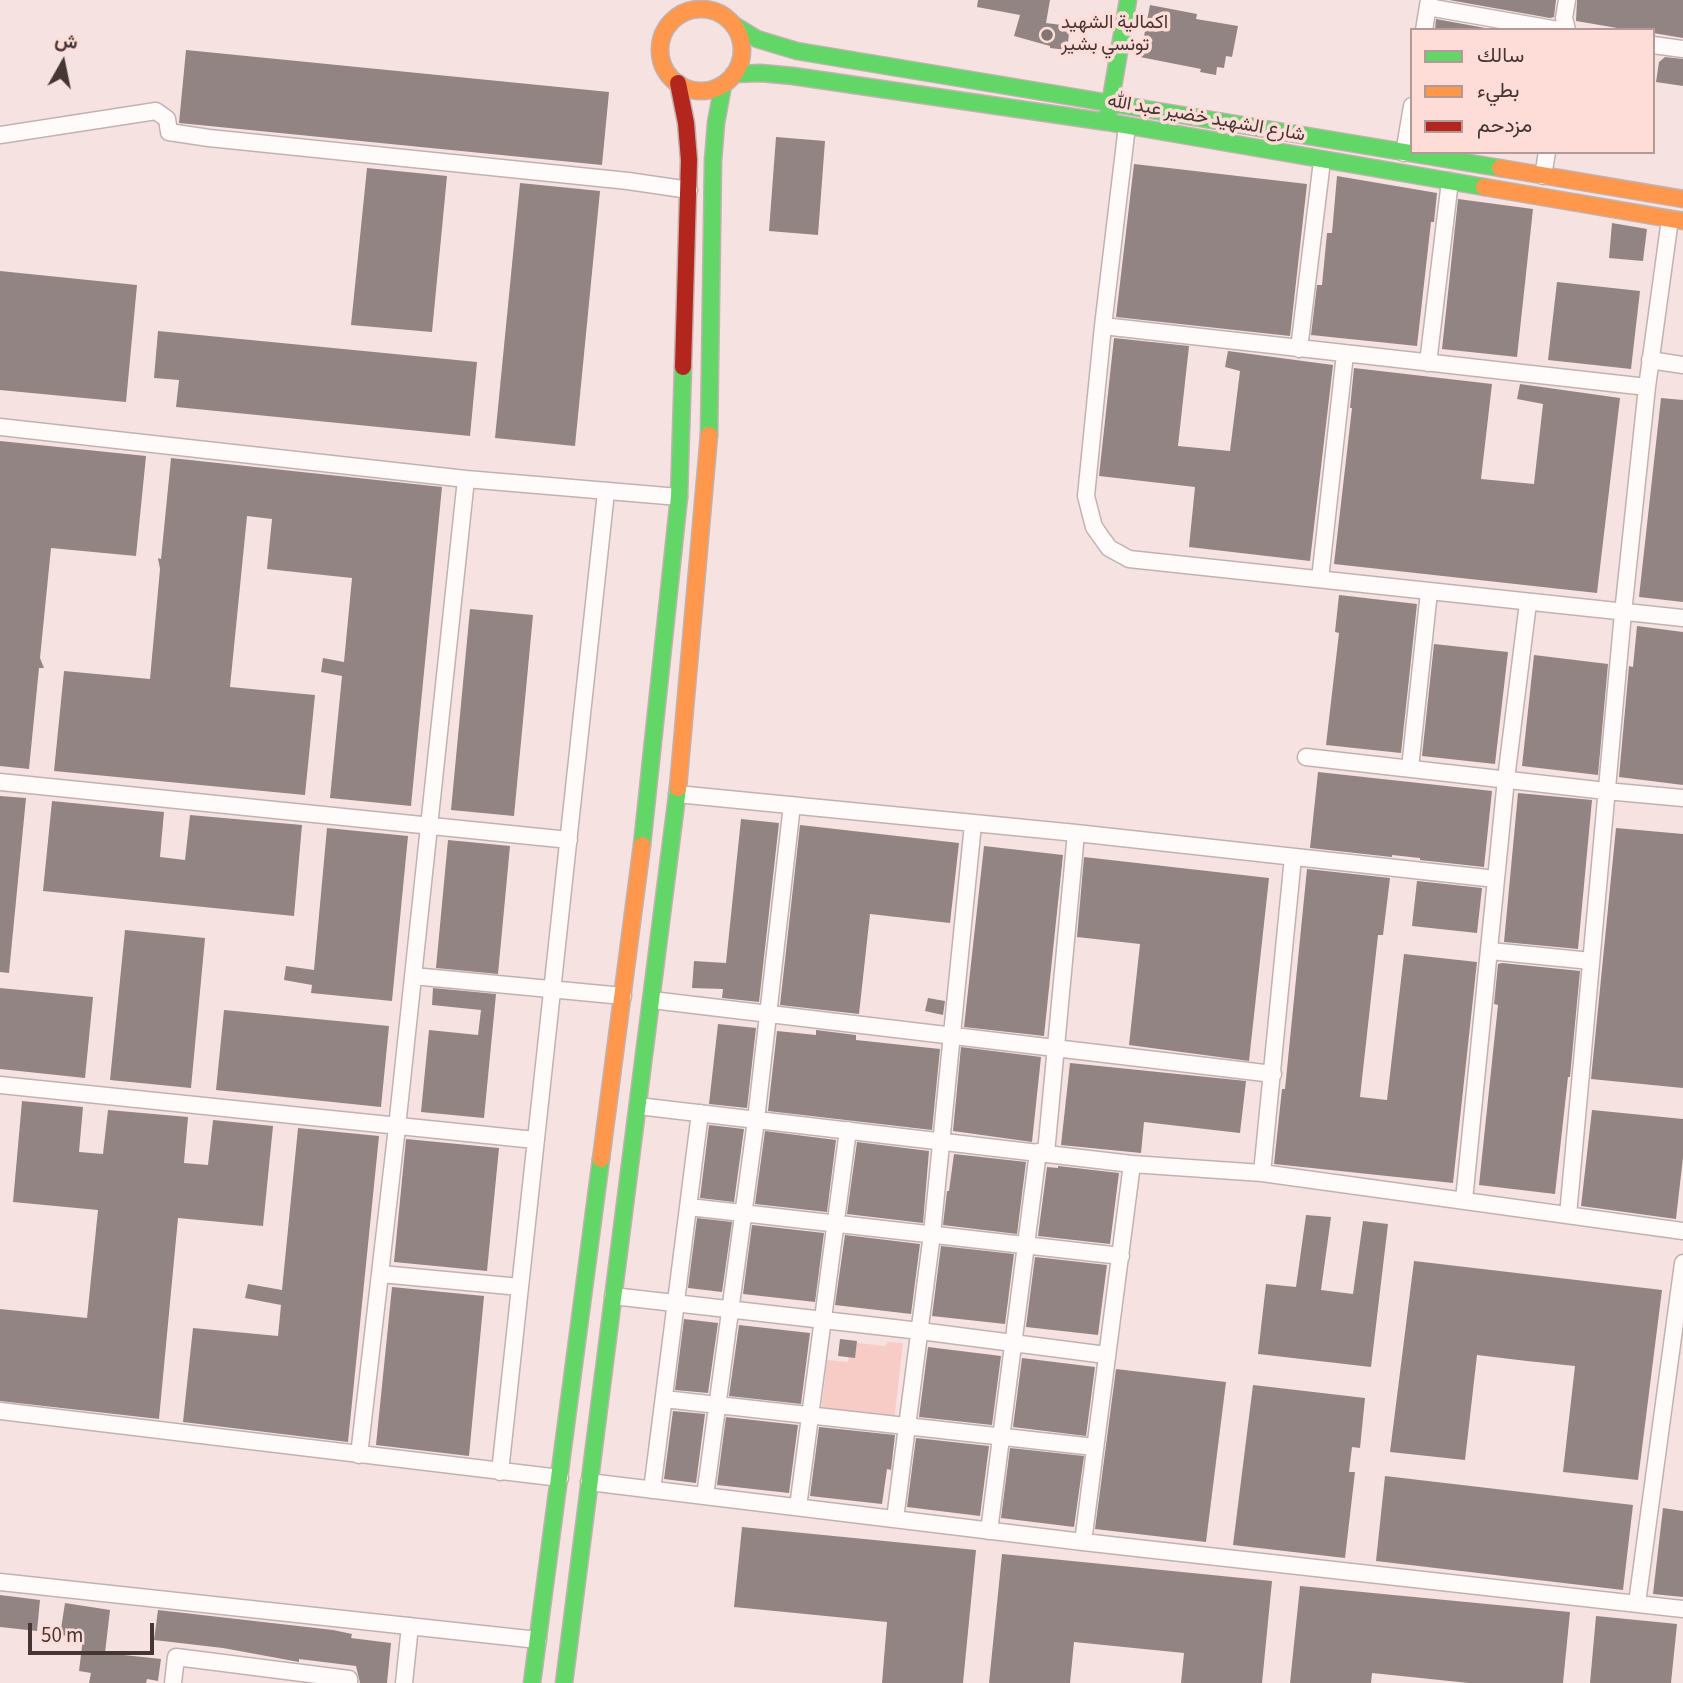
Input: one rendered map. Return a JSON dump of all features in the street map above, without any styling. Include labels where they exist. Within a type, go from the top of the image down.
[{"type":"main road","points":[[1107,122],[1128,0]]},
{"type":"main road","points":[[683,6],[726,13],[739,32],[742,50],[739,66],[728,79],[705,90],[686,88],[665,69],[660,51],[663,33],[683,6]]},
{"type":"main road","name":"شارع الشهيد خضير عبد الله","points":[[726,13],[757,39],[797,51],[1683,199]]},
{"type":"main road","name":"شارع الشهيد خضير عبد الله","points":[[728,79],[761,73],[793,76],[1107,122],[1676,220]]},
{"type":"main road","points":[[564,1683],[677,794],[708,461],[712,161],[716,123],[728,79]]},
{"type":"main road","points":[[532,1683],[640,866],[679,497],[688,190],[687,132],[678,83]]},
{"type":"street","points":[[1566,28],[1564,18],[1567,0]]},
{"type":"street","points":[[1424,28],[1429,3],[1548,28]]},
{"type":"street","points":[[1655,45],[1683,49]]},
{"type":"street","points":[[0,135],[156,111],[167,119],[169,132],[209,138],[628,181],[688,190]]},
{"type":"street","points":[[1404,153],[1410,118]]},
{"type":"street","points":[[1127,126],[1086,496],[1094,527],[1109,548],[1129,559],[1683,618]]},
{"type":"street","points":[[1543,176],[1547,154]]},
{"type":"street","points":[[1299,349],[1322,161]]},
{"type":"street","points":[[1427,363],[1450,181]]},
{"type":"street","points":[[1568,1215],[1606,791],[1647,387],[1676,220]]},
{"type":"street","points":[[1103,327],[1647,387]]},
{"type":"street","points":[[1320,579],[1345,354]]},
{"type":"street","points":[[1650,360],[1683,365]]},
{"type":"street","points":[[0,427],[466,479],[679,497]]},
{"type":"street","points":[[359,1455],[381,1274],[466,479]]},
{"type":"street","points":[[500,1472],[607,492]]},
{"type":"street","points":[[1410,768],[1429,592]]},
{"type":"street","points":[[1464,1200],[1506,779],[1528,603]]},
{"type":"street","points":[[1306,757],[1683,798]]},
{"type":"street","points":[[0,782],[569,839]]},
{"type":"street","points":[[677,794],[1076,833],[1496,879]]},
{"type":"street","points":[[705,1496],[756,1120],[792,805]]},
{"type":"street","points":[[895,1519],[932,1234],[973,824]]},
{"type":"street","points":[[989,1531],[1013,1342],[1057,1048],[1076,833]]},
{"type":"street","points":[[1262,1173],[1293,857]]},
{"type":"street","points":[[1490,951],[1591,961]]},
{"type":"street","points":[[413,976],[623,996]]},
{"type":"street","points":[[652,1000],[1273,1074]]},
{"type":"street","points":[[0,1085],[535,1140]]},
{"type":"street","points":[[638,1106],[1132,1164],[1262,1173],[1683,1231]]},
{"type":"street","points":[[652,1490],[700,1113]]},
{"type":"street","points":[[798,1507],[848,1130]]},
{"type":"street","points":[[1083,1542],[1132,1164]]},
{"type":"street","points":[[690,1207],[1121,1256]]},
{"type":"street","points":[[1637,1603],[1683,1263]]},
{"type":"street","points":[[381,1274],[520,1287]]},
{"type":"street","points":[[613,1296],[1106,1355]]},
{"type":"street","points":[[664,1399],[1094,1447]]},
{"type":"street","points":[[0,1411],[559,1478]]},
{"type":"street","points":[[589,1482],[1083,1542],[1683,1609]]},
{"type":"street","points":[[0,1582],[538,1640]]},
{"type":"street","points":[[404,1683],[410,1626]]},
{"type":"street","points":[[173,1683],[176,1657],[257,1666],[313,1679],[349,1679],[349,1683]]},
{"type":"street","points":[[255,1683],[257,1666]]},
{"type":"shaded area","points":[[850,1342],[885,1346],[888,1342],[903,1343],[894,1421],[821,1413],[827,1360],[848,1362]]},
{"type":"building","points":[[978,0],[1050,0],[1046,23],[1070,26],[1067,50],[1050,48],[1014,36],[1020,15],[977,7]]},
{"type":"building","points":[[1449,0],[1556,0],[1554,17],[1550,18]]},
{"type":"building","points":[[1577,0],[1683,0],[1683,38],[1655,33],[1655,28],[1617,28],[1576,21]]},
{"type":"building","points":[[1150,5],[1197,14],[1196,19],[1238,26],[1232,57],[1226,56],[1224,68],[1217,67],[1216,75],[1200,72],[1201,69],[1140,57]]},
{"type":"building","points":[[1436,19],[1485,28],[1435,28]]},
{"type":"building","points":[[186,50],[609,92],[602,165],[179,123]]},
{"type":"building","points":[[1665,57],[1683,59],[1683,86],[1656,82],[1659,62]]},
{"type":"building","points":[[776,137],[825,141],[818,235],[769,231]]},
{"type":"building","points":[[1134,164],[1307,184],[1290,336],[1116,317]]},
{"type":"building","points":[[367,168],[447,176],[432,332],[351,325]]},
{"type":"building","points":[[1337,176],[1437,193],[1434,222],[1431,222],[1417,346],[1311,335],[1317,285],[1322,285],[1327,233],[1332,233]]},
{"type":"building","points":[[520,183],[600,191],[575,446],[495,438]]},
{"type":"building","points":[[1458,199],[1533,209],[1517,357],[1442,349]]},
{"type":"building","points":[[1612,223],[1647,229],[1643,261],[1609,258]]},
{"type":"building","points":[[0,271],[137,285],[126,402],[0,390]]},
{"type":"building","points":[[1557,282],[1640,291],[1631,369],[1548,360]]},
{"type":"building","points":[[158,331],[477,362],[470,436],[176,407],[179,380],[154,378]]},
{"type":"building","points":[[1114,338],[1189,346],[1178,446],[1230,451],[1240,371],[1225,367],[1228,351],[1333,365],[1310,561],[1189,547],[1195,487],[1099,476]]},
{"type":"building","points":[[1354,368],[1492,384],[1481,479],[1534,484],[1543,404],[1517,399],[1520,384],[1620,398],[1597,593],[1334,564]]},
{"type":"building","points":[[1661,398],[1683,400],[1683,602],[1639,597]]},
{"type":"building","points":[[0,441],[146,456],[136,556],[51,548],[40,658],[44,668],[39,668],[29,769],[0,766]]},
{"type":"building","points":[[171,458],[442,487],[411,806],[330,798],[342,676],[321,672],[323,658],[344,662],[352,578],[267,569],[272,519],[247,516],[230,687],[315,695],[305,795],[54,771],[64,671],[150,679],[160,569],[158,558],[161,559]]},
{"type":"building","points":[[1339,595],[1417,604],[1401,753],[1326,745],[1339,633],[1335,632]]},
{"type":"building","points":[[470,609],[533,615],[514,816],[451,810]]},
{"type":"building","points":[[1637,626],[1683,632],[1683,785],[1619,777],[1629,666],[1633,667]]},
{"type":"building","points":[[1434,644],[1508,652],[1495,764],[1422,756]]},
{"type":"building","points":[[1534,655],[1608,664],[1598,775],[1522,766]]},
{"type":"building","points":[[1318,772],[1492,791],[1484,867],[1310,848]]},
{"type":"building","points":[[1518,793],[1592,800],[1578,949],[1504,942]]},
{"type":"building","points":[[0,796],[26,798],[9,973],[0,972]]},
{"type":"building","points":[[52,801],[164,812],[160,857],[185,860],[190,815],[302,825],[294,916],[43,891]]},
{"type":"building","points":[[741,819],[779,823],[759,1002],[722,998],[723,989],[692,988],[694,961],[726,963]]},
{"type":"building","points":[[800,825],[959,843],[950,923],[870,914],[859,1014],[780,1005]]},
{"type":"building","points":[[327,828],[408,836],[392,1001],[311,993],[312,985],[284,980],[286,966],[314,970]]},
{"type":"building","points":[[1616,828],[1683,834],[1683,1088],[1591,1079]]},
{"type":"building","points":[[448,840],[510,846],[498,974],[436,968]]},
{"type":"building","points":[[984,846],[1063,855],[1044,1036],[964,1027]]},
{"type":"building","points":[[1084,857],[1269,878],[1249,1061],[1129,1045],[1140,944],[1077,937]]},
{"type":"building","points":[[1307,869],[1390,878],[1383,935],[1378,935],[1360,1097],[1387,1100],[1404,954],[1477,962],[1453,1183],[1274,1164],[1282,1089],[1285,1089]]},
{"type":"building","points":[[1417,881],[1482,888],[1477,933],[1412,926]]},
{"type":"building","points":[[125,930],[205,938],[191,1088],[110,1080]]},
{"type":"building","points":[[1498,964],[1580,971],[1555,1194],[1479,1185],[1498,1005],[1494,1004]]},
{"type":"building","points":[[0,988],[93,997],[85,1078],[0,1069]]},
{"type":"building","points":[[433,988],[496,994],[484,1118],[421,1112],[429,1030],[478,1035],[481,1010],[432,1005]]},
{"type":"building","points":[[928,998],[945,1001],[943,1015],[925,1011]]},
{"type":"building","points":[[224,1010],[389,1026],[381,1107],[216,1090]]},
{"type":"building","points":[[718,1024],[756,1028],[747,1108],[709,1104]]},
{"type":"building","points":[[816,1030],[856,1035],[856,1040],[940,1049],[932,1130],[768,1111],[777,1031],[816,1035]]},
{"type":"building","points":[[961,1047],[1041,1057],[1032,1142],[953,1131]]},
{"type":"building","points":[[1070,1063],[1246,1081],[1240,1133],[1144,1122],[1141,1153],[1061,1145]]},
{"type":"building","points":[[22,1101],[83,1107],[79,1152],[103,1154],[108,1110],[188,1117],[184,1163],[208,1165],[213,1120],[273,1126],[263,1226],[178,1218],[159,1419],[0,1401],[0,1309],[87,1318],[98,1210],[13,1202]]},
{"type":"building","points":[[1592,1110],[1683,1119],[1683,1157],[1676,1219],[1581,1206]]},
{"type":"building","points":[[709,1125],[744,1129],[734,1202],[700,1198]]},
{"type":"building","points":[[298,1128],[379,1136],[348,1442],[183,1422],[193,1328],[278,1336],[281,1305],[245,1298],[248,1284],[282,1290]]},
{"type":"building","points":[[765,1131],[836,1140],[827,1212],[755,1204]]},
{"type":"building","points":[[406,1139],[499,1148],[487,1271],[394,1262]]},
{"type":"building","points":[[857,1142],[929,1151],[923,1223],[847,1214]]},
{"type":"building","points":[[954,1154],[1026,1162],[1017,1234],[943,1225]]},
{"type":"building","points":[[1047,1167],[1119,1173],[1110,1244],[1038,1236]]},
{"type":"building","points":[[1306,1215],[1331,1217],[1321,1290],[1353,1294],[1363,1221],[1388,1224],[1371,1367],[1258,1354],[1266,1284],[1296,1287]]},
{"type":"building","points":[[697,1218],[732,1222],[722,1292],[688,1288]]},
{"type":"building","points":[[752,1225],[824,1233],[815,1302],[743,1294]]},
{"type":"building","points":[[845,1235],[920,1244],[911,1314],[835,1305]]},
{"type":"building","points":[[941,1246],[1014,1254],[1005,1324],[932,1316]]},
{"type":"building","points":[[1035,1257],[1107,1265],[1098,1335],[1026,1327]]},
{"type":"building","points":[[1414,1261],[1662,1290],[1638,1480],[1563,1472],[1575,1366],[1477,1355],[1465,1460],[1390,1452]]},
{"type":"building","points":[[392,1287],[484,1296],[469,1456],[376,1445]]},
{"type":"building","points":[[684,1319],[718,1323],[708,1393],[675,1390]]},
{"type":"building","points":[[739,1325],[810,1333],[801,1404],[729,1396]]},
{"type":"building","points":[[840,1339],[857,1341],[855,1358],[838,1356]]},
{"type":"building","points":[[928,1347],[1001,1356],[992,1425],[919,1417]]},
{"type":"building","points":[[1022,1358],[1095,1367],[1086,1436],[1013,1427]]},
{"type":"building","points":[[1116,1369],[1226,1382],[1206,1542],[1095,1529]]},
{"type":"building","points":[[1253,1385],[1365,1398],[1360,1448],[1352,1447],[1349,1472],[1355,1472],[1345,1558],[1233,1545]]},
{"type":"building","points":[[673,1411],[705,1414],[696,1483],[664,1479]]},
{"type":"building","points":[[726,1417],[798,1425],[789,1493],[717,1485]]},
{"type":"building","points":[[819,1427],[895,1435],[891,1470],[887,1469],[882,1504],[810,1496]]},
{"type":"building","points":[[916,1438],[989,1446],[980,1516],[907,1507]]},
{"type":"building","points":[[1010,1448],[1084,1456],[1074,1527],[1001,1518]]},
{"type":"building","points":[[1385,1476],[1633,1505],[1623,1590],[1376,1561]]},
{"type":"building","points":[[1663,1508],[1683,1511],[1683,1597],[1653,1594]]},
{"type":"building","points":[[742,1527],[976,1550],[963,1683],[882,1683],[887,1622],[734,1607]]},
{"type":"building","points":[[1002,1554],[1272,1581],[1262,1683],[1181,1683],[1184,1653],[1074,1642],[1070,1683],[989,1683]]},
{"type":"building","points":[[1300,1586],[1570,1612],[1563,1683],[1469,1683],[1372,1673],[1371,1683],[1290,1683]]},
{"type":"building","points":[[0,1595],[40,1600],[37,1631],[0,1627]]},
{"type":"building","points":[[65,1603],[110,1610],[105,1653],[161,1659],[158,1681],[147,1679],[146,1683],[89,1683],[91,1673],[79,1671],[83,1638],[60,1635]]},
{"type":"building","points":[[158,1610],[333,1630],[352,1634],[351,1638],[391,1643],[387,1683],[360,1683],[356,1666],[299,1659],[299,1662],[223,1648],[154,1640]]},
{"type":"building","points":[[1596,1616],[1677,1624],[1671,1683],[1590,1683]]},
{"type":"traffic: fast","points":[[1108,116],[1128,0]]},
{"type":"traffic: fast","points":[[734,25],[757,39],[797,51],[1410,153]]},
{"type":"traffic: fast","points":[[734,74],[793,76],[1107,122],[1484,187]]},
{"type":"traffic: fast","points":[[709,435],[713,161],[723,85]]},
{"type":"traffic: fast","points":[[1416,154],[1500,168]]},
{"type":"traffic: fast","points":[[642,845],[679,497],[683,367]]},
{"type":"traffic: fast","points":[[564,1683],[678,788]]},
{"type":"traffic: fast","points":[[532,1683],[601,1159]]},
{"type":"traffic: slow","points":[[701,9],[717,12],[730,21],[739,34],[742,50],[739,66],[730,79],[717,88],[701,91],[685,88],[672,79],[663,66],[660,50],[663,34],[672,21],[685,12],[701,9]]},
{"type":"traffic: slow","points":[[1500,168],[1683,199]]},
{"type":"traffic: slow","points":[[1484,187],[1683,221]]},
{"type":"traffic: slow","points":[[678,788],[709,435]]},
{"type":"traffic: slow","points":[[601,1159],[642,845]]},
{"type":"traffic: jam","points":[[678,83],[686,123],[689,160],[683,367]]},
{"type":"place","name":"اكمالية الشهيد تونسي بشير","points":[[1047,35]]}]
